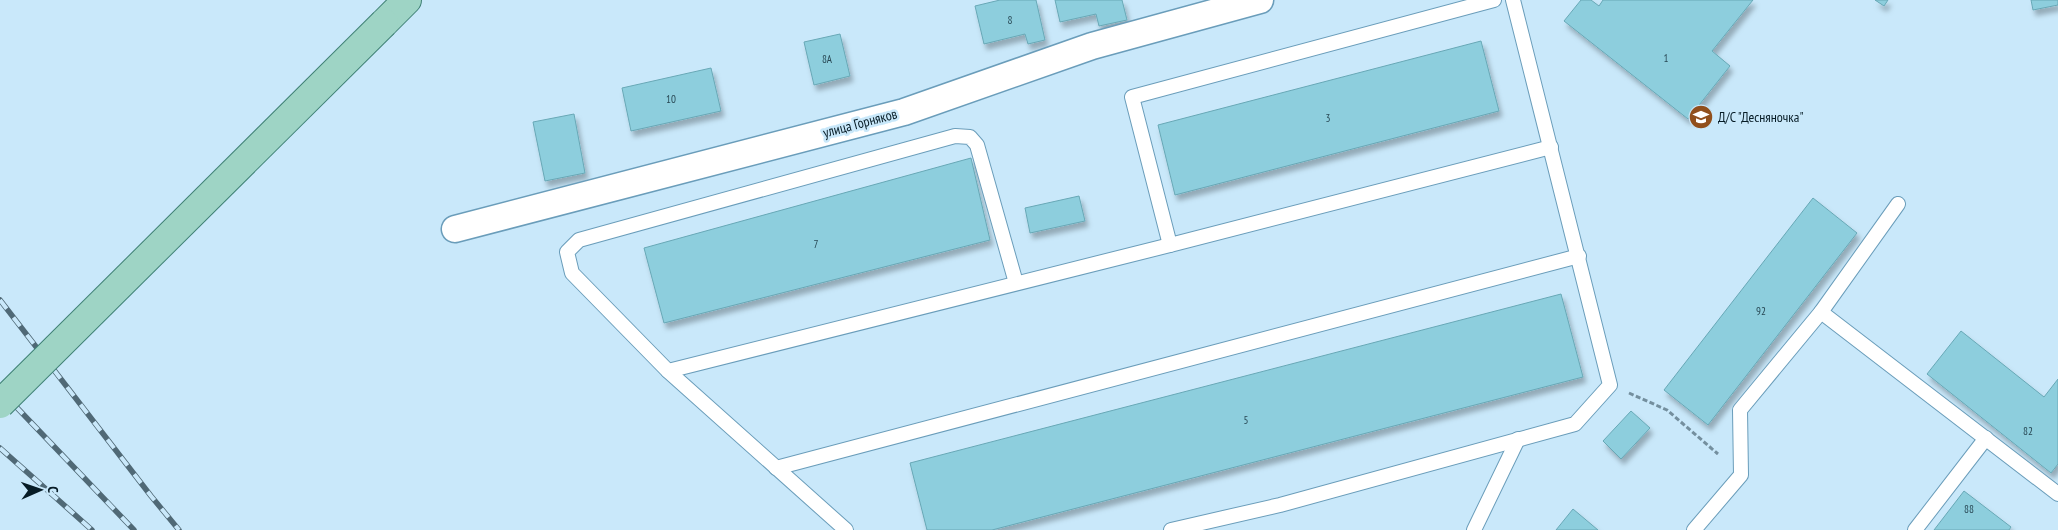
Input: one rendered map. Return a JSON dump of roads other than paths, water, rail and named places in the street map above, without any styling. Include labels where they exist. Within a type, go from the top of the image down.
[{"type":"main road","points":[[0,404],[407,0]]},
{"type":"street","name":"улица Горняков","points":[[455,228],[904,112],[1092,46],[1260,0]]},
{"type":"lane","points":[[1170,245],[1132,97],[1494,0]]},
{"type":"lane","points":[[1172,530],[1280,505],[1575,424],[1610,385],[1552,147],[1513,0]]},
{"type":"lane","points":[[846,530],[668,371],[572,273],[567,252],[579,240],[955,136],[970,137],[977,145],[1016,283]]},
{"type":"lane","points":[[668,371],[1552,147]]},
{"type":"lane","points":[[1694,530],[1741,475],[1740,410],[1821,312],[1898,204]]},
{"type":"lane","points":[[776,468],[1579,256]]},
{"type":"lane","points":[[1821,312],[2058,494]]},
{"type":"lane","points":[[1914,530],[1986,438]]},
{"type":"lane","points":[[1474,530],[1518,439]]},
{"type":"railway","points":[[0,300],[179,530]]},
{"type":"railway","points":[[0,390],[134,530]]},
{"type":"railway","points":[[0,448],[92,530]]},
{"type":"place","name":"Д/С \"Десняночка\"","points":[[1701,117]]}]
